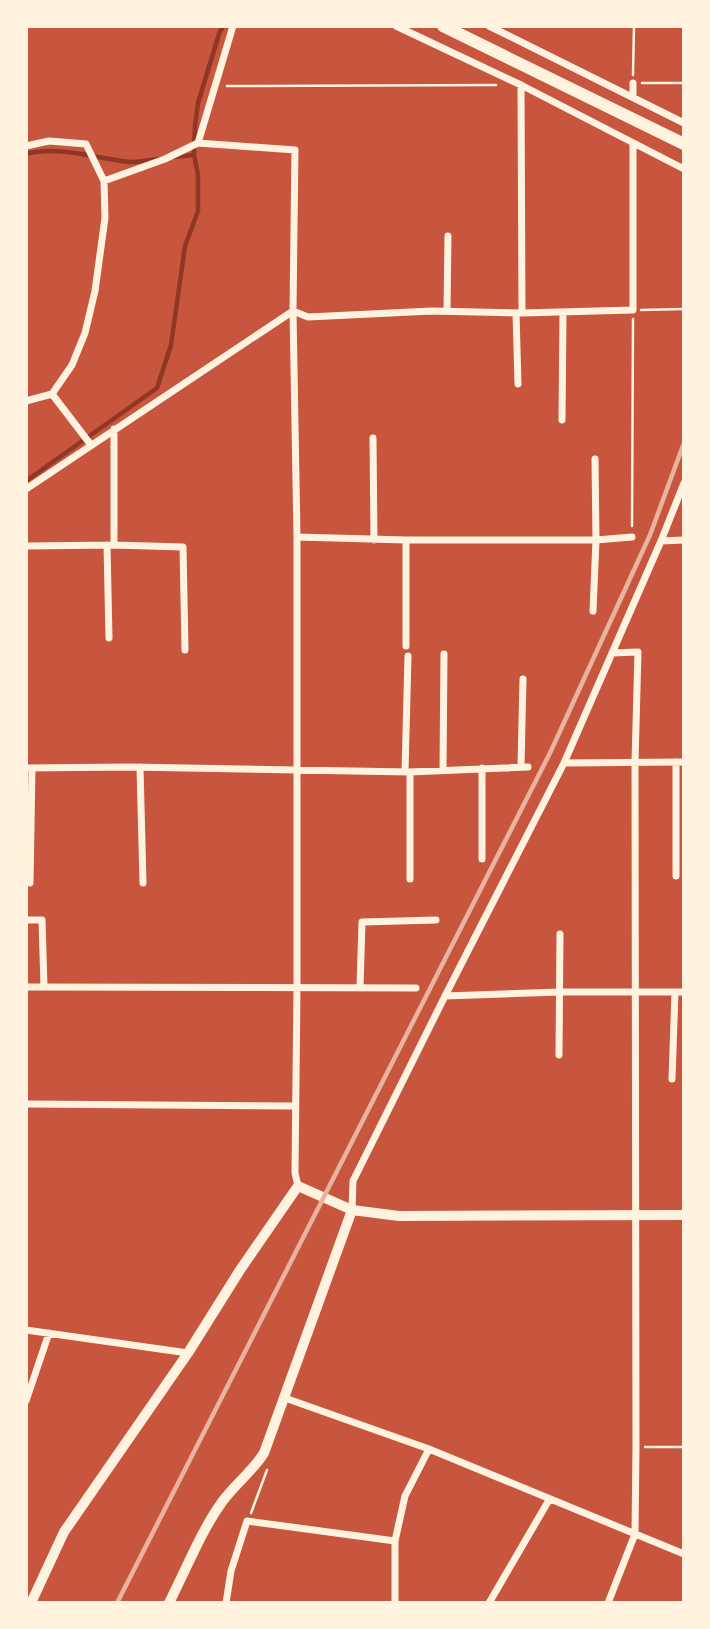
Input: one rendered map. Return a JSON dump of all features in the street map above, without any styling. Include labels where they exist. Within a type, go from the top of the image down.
[{"type":"main road","points":[[443,26],[684,144]]},
{"type":"main road","points":[[30,1601],[64,1532],[188,1353],[240,1270],[298,1186],[352,1210],[399,1216],[684,1215]]},
{"type":"street","points":[[198,143],[233,26]]},
{"type":"street","points":[[396,26],[521,85],[684,169]]},
{"type":"street","points":[[489,26],[684,123]]},
{"type":"street","points":[[633,83],[633,97]]},
{"type":"street","points":[[518,384],[521,85]]},
{"type":"street","points":[[26,146],[49,141],[86,144],[104,181],[105,218],[95,291],[85,333],[72,365],[52,394],[26,401]]},
{"type":"street","points":[[104,181],[165,159],[198,143],[295,150],[295,1173],[298,1186]]},
{"type":"street","points":[[293,311],[309,317],[447,311],[519,313],[633,310],[633,143]]},
{"type":"street","points":[[447,311],[448,236]]},
{"type":"street","points":[[26,489],[293,311]]},
{"type":"street","points":[[562,420],[563,312]]},
{"type":"street","points":[[52,394],[91,446]]},
{"type":"street","points":[[109,638],[114,429]]},
{"type":"street","points":[[373,438],[374,540]]},
{"type":"street","points":[[593,611],[596,459]]},
{"type":"street","points":[[169,1603],[217,1508],[229,1492],[252,1471],[264,1452],[352,1210],[354,1181],[564,763],[684,483]]},
{"type":"street","points":[[297,537],[374,540],[596,540],[632,537]]},
{"type":"street","points":[[406,540],[406,646]]},
{"type":"street","points":[[661,541],[684,540]]},
{"type":"street","points":[[26,546],[183,547],[185,650]]},
{"type":"street","points":[[608,1603],[635,1534],[636,1447],[635,762],[638,652],[612,653]]},
{"type":"street","points":[[443,770],[444,654]]},
{"type":"street","points":[[408,656],[410,879]]},
{"type":"street","points":[[30,883],[29,768],[140,767],[408,772],[524,766],[523,679]]},
{"type":"street","points":[[564,763],[680,762],[676,876]]},
{"type":"street","points":[[140,767],[143,883]]},
{"type":"street","points":[[482,768],[482,859]]},
{"type":"street","points":[[26,920],[42,919],[44,987]]},
{"type":"street","points":[[360,987],[362,922],[436,920]]},
{"type":"street","points":[[559,1055],[560,934]]},
{"type":"street","points":[[26,987],[416,988]]},
{"type":"street","points":[[445,996],[680,992],[672,1079]]},
{"type":"street","points":[[26,1104],[295,1106]]},
{"type":"street","points":[[26,1330],[188,1353]]},
{"type":"street","points":[[26,1401],[49,1333]]},
{"type":"street","points":[[285,1398],[429,1449],[684,1554]]},
{"type":"street","points":[[395,1603],[395,1541],[405,1496],[429,1449]]},
{"type":"street","points":[[489,1603],[549,1500]]},
{"type":"street","points":[[226,1603],[231,1571],[247,1521],[395,1541]]},
{"type":"path","points":[[634,26],[633,83],[684,83]]},
{"type":"path","points":[[216,86],[495,85]]},
{"type":"path","points":[[632,537],[633,310],[684,309]]},
{"type":"path","points":[[636,1447],[684,1447]]},
{"type":"waterway","points":[[26,481],[157,388],[171,345],[185,246],[198,211],[198,175],[194,155],[198,103],[223,26]]},
{"type":"waterway","points":[[26,154],[52,151],[130,162],[158,159]]},
{"type":"waterway","points":[[174,157],[194,155]]},
{"type":"railway","points":[[117,1603],[550,753],[650,535],[684,443]]}]
